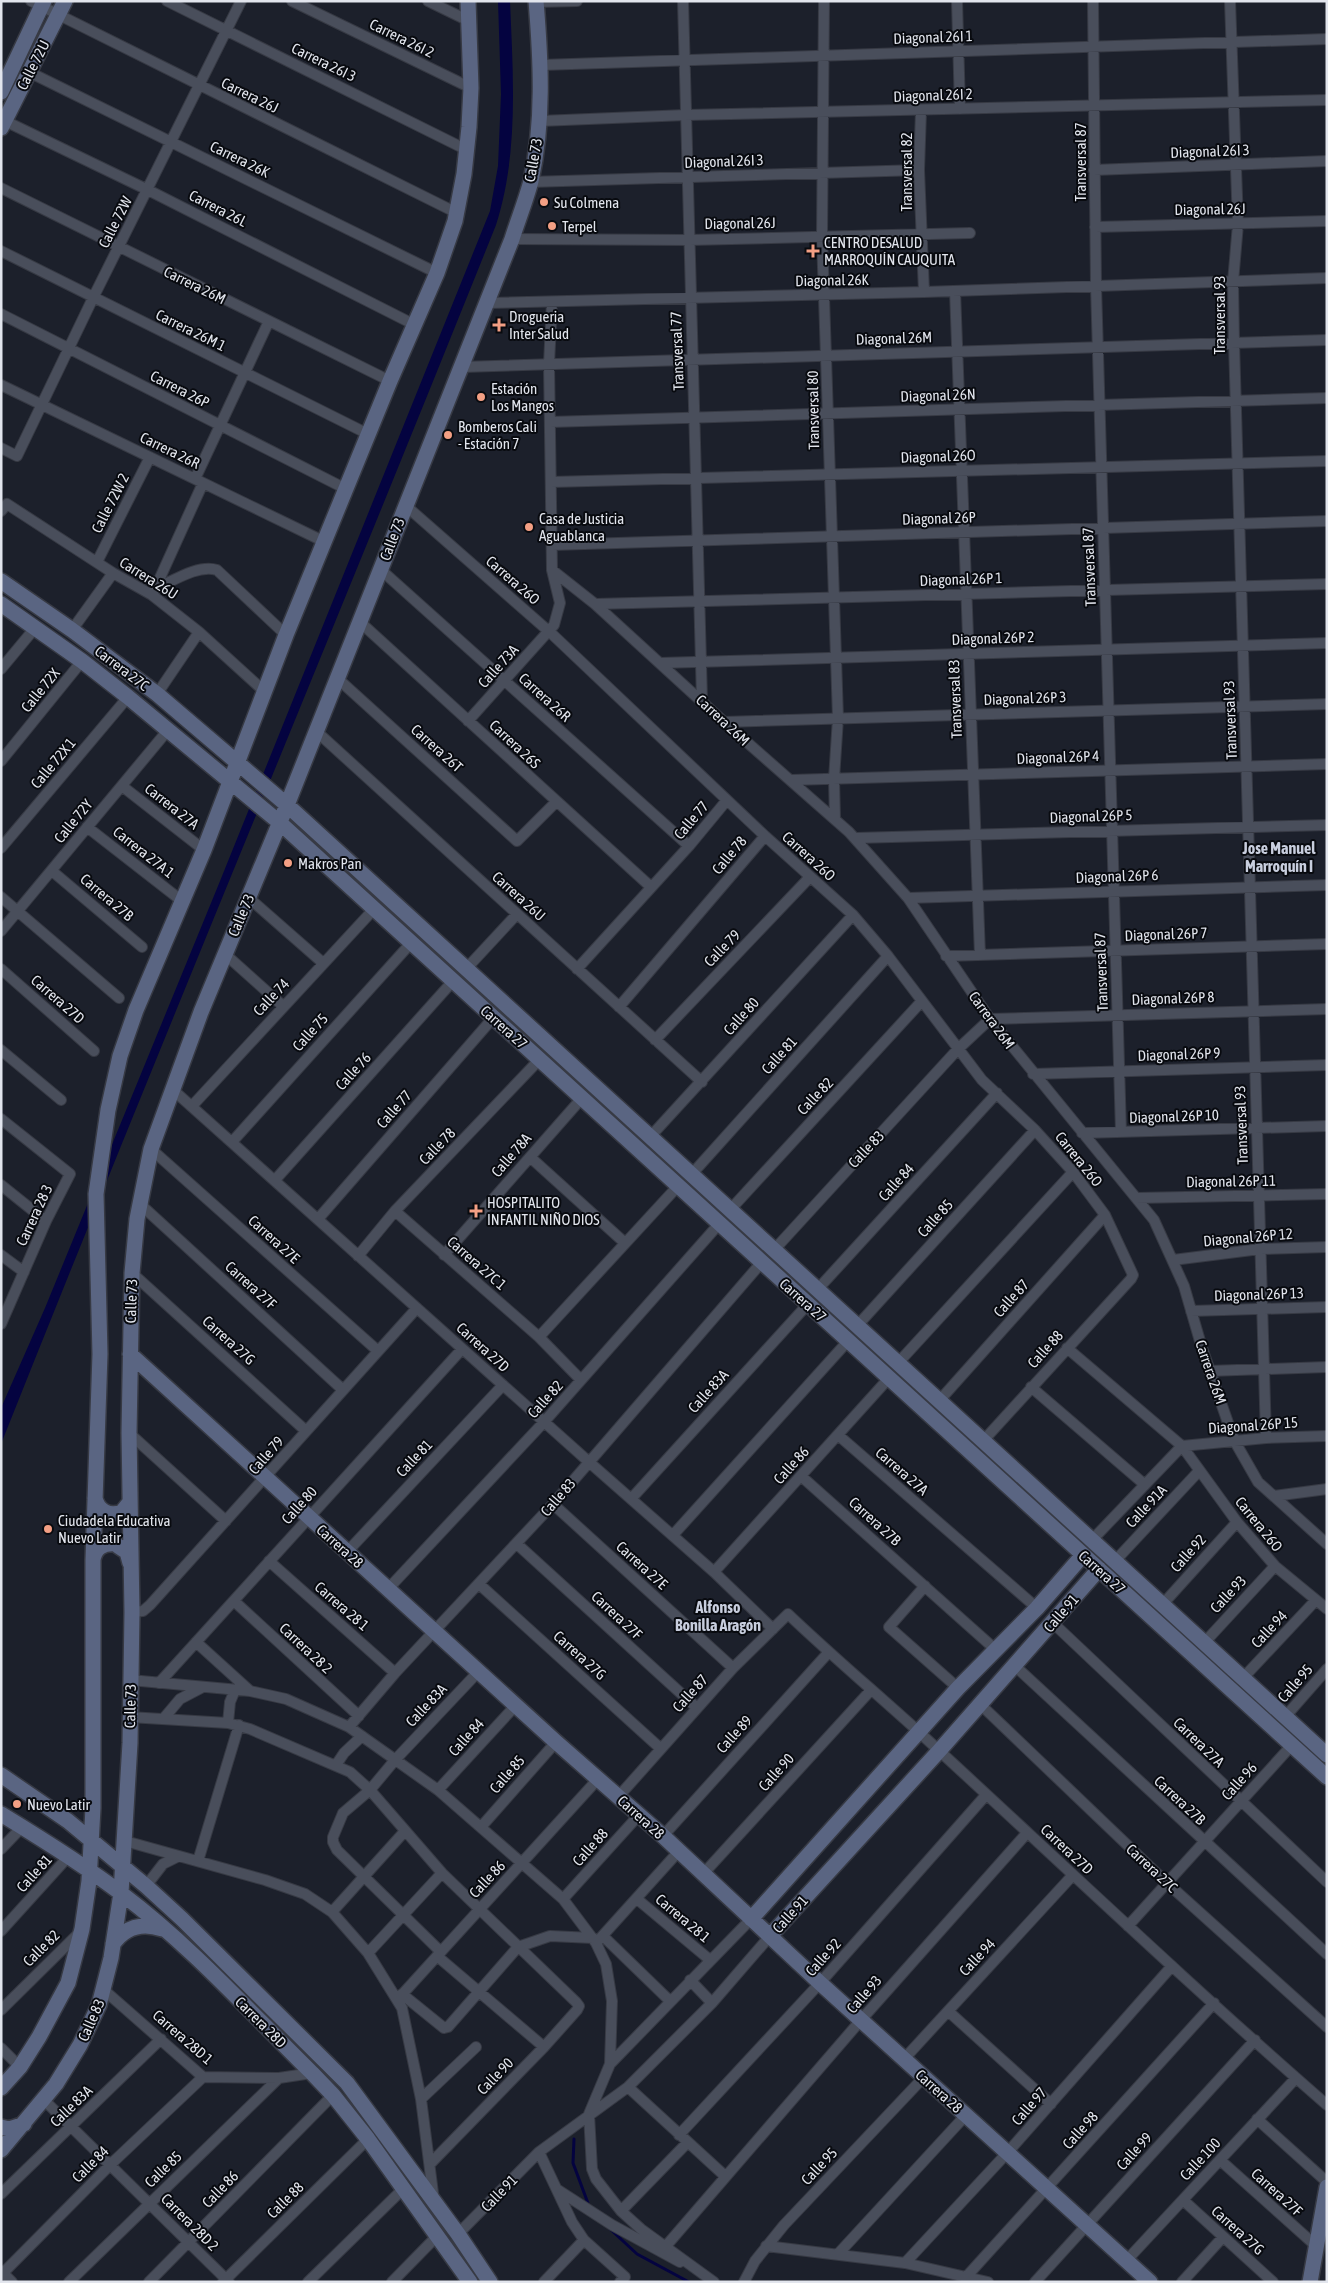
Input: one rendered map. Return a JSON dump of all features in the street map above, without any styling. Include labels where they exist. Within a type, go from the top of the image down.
[{"type":"main road","name":"Calle 73","points":[[93,1840],[93,1560],[100,1354],[96,1194],[104,1129],[125,1039],[204,850],[286,635],[390,381],[437,273],[457,213],[468,150],[471,88],[468,1]]},
{"type":"main road","name":"Calle 73","points":[[123,1866],[130,1743],[132,1612],[129,1433],[132,1272],[140,1204],[151,1149],[172,1089],[225,954],[287,805],[512,239],[530,182],[540,121],[541,65],[536,2]]},
{"type":"main road","name":"Calle 72U","points":[[1,92],[39,3]]},
{"type":"main road","name":"Calle 72U","points":[[3,124],[62,8]]},
{"type":"main road","name":"Carrera 27C","points":[[1,581],[72,630],[157,694],[238,762]]},
{"type":"main road","name":"Carrera 27C","points":[[1,604],[82,661],[230,782]]},
{"type":"main road","points":[[238,762],[287,805]]},
{"type":"main road","points":[[230,782],[279,822]]},
{"type":"main road","name":"Carrera 27","points":[[287,805],[1327,1755]]},
{"type":"main road","name":"Carrera 27","points":[[279,822],[889,1378],[1078,1561],[1327,1777]]},
{"type":"main road","name":"Carrera 28","points":[[130,1354],[598,1780],[619,1796],[704,1873],[820,1983],[1049,2188],[1086,2226],[1150,2282]]},
{"type":"main road","points":[[96,1498],[101,1510],[109,1514],[122,1512],[130,1502]]},
{"type":"main road","points":[[93,1560],[94,1554],[100,1547],[115,1544],[127,1552],[131,1567]]},
{"type":"main road","name":"Calle 91","points":[[752,1919],[958,1688],[1037,1608],[1078,1561]]},
{"type":"main road","name":"Calle 91","points":[[770,1936],[981,1705],[1094,1575]]},
{"type":"main road","name":"Carrera 28D","points":[[1,1775],[93,1840],[146,1886],[191,1928],[347,2083],[458,2234],[490,2282]]},
{"type":"main road","name":"Carrera 28D","points":[[1,1814],[121,1893],[168,1934],[312,2073],[333,2095],[368,2139],[469,2281]]},
{"type":"main road","points":[[1,2088],[20,2067],[62,1994],[82,1929],[93,1840]]},
{"type":"main road","name":"Calle 83","points":[[1,2150],[44,2100],[67,2068],[80,2045],[104,1990],[121,1893],[123,1866]]},
{"type":"main road","points":[[113,1944],[118,1936],[134,1927],[152,1926],[168,1934]]},
{"type":"main road","points":[[1,2127],[9,2129],[24,2124]]},
{"type":"main road","points":[[1310,2282],[1315,2245],[1327,2187]]},
{"type":"street","name":"Carrera 26I 3","points":[[167,1],[468,150]]},
{"type":"street","name":"Calle 72W","points":[[1,448],[17,456],[93,298],[241,1]]},
{"type":"street","name":"Carrera 26I 2","points":[[292,1],[471,88]]},
{"type":"street","points":[[428,1],[469,21]]},
{"type":"street","points":[[536,2],[577,1]]},
{"type":"street","name":"Transversal 77","points":[[683,1],[702,700]]},
{"type":"street","name":"Transversal 80","points":[[824,1],[824,112],[821,173],[838,718],[834,779],[835,819]]},
{"type":"street","points":[[957,1],[960,109]]},
{"type":"street","name":"Transversal 87","points":[[1093,1],[1095,47],[1094,170],[1096,286],[1121,1132]]},
{"type":"street","name":"Transversal 93","points":[[1230,1],[1238,224],[1233,282],[1234,342],[1266,1438]]},
{"type":"street","name":"Carrera 26J","points":[[39,3],[62,8],[200,86],[457,213]]},
{"type":"street","name":"Diagonal 26I 1","points":[[541,65],[1327,39]]},
{"type":"street","name":"Carrera 26K","points":[[29,72],[437,273]]},
{"type":"street","name":"Diagonal 26I 2","points":[[540,121],[686,115],[1327,100]]},
{"type":"street","name":"Transversal 82","points":[[921,111],[919,170],[924,292]]},
{"type":"street","name":"Carrera 26L","points":[[3,124],[148,190],[415,325]]},
{"type":"street","name":"Diagonal 26I 3","points":[[1094,170],[1327,162]]},
{"type":"street","name":"Diagonal 26I 3","points":[[530,182],[919,170]]},
{"type":"street","name":"Carrera 26M","points":[[1,188],[390,381]]},
{"type":"street","name":"Diagonal 26J","points":[[1095,227],[1327,221]]},
{"type":"street","name":"Diagonal 26J","points":[[512,239],[689,240],[970,233]]},
{"type":"street","name":"Carrera 26M 1","points":[[1,251],[244,374],[368,434]]},
{"type":"street","name":"Diagonal 26K","points":[[488,303],[825,295],[1327,278]]},
{"type":"street","name":"Transversal 83","points":[[955,291],[980,955]]},
{"type":"street","points":[[552,302],[549,364],[552,570]]},
{"type":"street","name":"Carrera 26P","points":[[1,314],[346,489]]},
{"type":"street","points":[[153,592],[220,426],[269,321]]},
{"type":"street","name":"Diagonal 26M","points":[[462,367],[1327,340]]},
{"type":"street","name":"Carrera 26R","points":[[1,385],[325,542]]},
{"type":"street","name":"Diagonal 26N","points":[[550,422],[1327,398]]},
{"type":"street","name":"Calle 72W 2","points":[[96,562],[150,457]]},
{"type":"street","name":"Diagonal 26O","points":[[551,482],[1327,461]]},
{"type":"street","name":"Carrera 26O","points":[[405,505],[549,632],[765,836],[853,915],[888,956],[982,1080],[1035,1130],[1073,1172],[1105,1216],[1133,1275],[1131,1279]]},
{"type":"street","name":"Carrera 26U","points":[[4,508],[113,573],[153,592],[265,692]]},
{"type":"street","name":"Diagonal 26P","points":[[552,545],[1327,521]]},
{"type":"street","points":[[153,592],[210,568],[217,570],[286,635]]},
{"type":"street","name":"Carrera 26R","points":[[380,569],[689,846]]},
{"type":"street","name":"Carrera 26M","points":[[552,570],[595,604],[724,722],[856,838],[908,898],[990,1019],[1154,1220],[1184,1286],[1231,1440],[1258,1482],[1327,1544]]},
{"type":"street","name":"Calle 73A","points":[[468,721],[554,625],[560,603],[552,570]]},
{"type":"street","points":[[72,630],[113,573]]},
{"type":"street","name":"Diagonal 26P 1","points":[[595,604],[1327,584]]},
{"type":"street","name":"Carrera 26S","points":[[360,622],[556,802],[651,886]]},
{"type":"street","points":[[1,669],[35,628]]},
{"type":"street","points":[[157,694],[200,632]]},
{"type":"street","name":"Diagonal 26P 2","points":[[660,663],[1327,643]]},
{"type":"street","name":"Calle 72X","points":[[1,761],[82,661]]},
{"type":"street","name":"Carrera 26T","points":[[337,678],[517,841],[556,802]]},
{"type":"street","name":"Calle 72X 1","points":[[1,848],[128,697]]},
{"type":"street","name":"Diagonal 26P 3","points":[[724,722],[1327,704]]},
{"type":"street","name":"Calle 72Y","points":[[1,931],[168,730]]},
{"type":"street","name":"Carrera 26U","points":[[316,731],[702,1082]]},
{"type":"street","name":"Diagonal 26P 4","points":[[791,780],[1327,764]]},
{"type":"street","name":"Carrera 27A","points":[[122,786],[204,850]]},
{"type":"street","name":"Calle 77","points":[[577,969],[689,846],[727,800]]},
{"type":"street","name":"Diagonal 26P 5","points":[[856,838],[1327,825]]},
{"type":"street","name":"Carrera 27A 1","points":[[87,827],[182,901]]},
{"type":"street","name":"Calle 78","points":[[619,1008],[765,836]]},
{"type":"street","name":"Carrera 27B","points":[[52,871],[142,947]]},
{"type":"street","name":"Calle 79","points":[[655,1040],[810,877]]},
{"type":"street","name":"Diagonal 26P 6","points":[[908,898],[1327,885]]},
{"type":"street","points":[[1,898],[119,998]]},
{"type":"street","points":[[249,898],[323,964]]},
{"type":"street","name":"Calle 74","points":[[192,1106],[374,909]]},
{"type":"street","points":[[466,969],[516,914]]},
{"type":"street","name":"Calle 80","points":[[650,1137],[853,915]]},
{"type":"street","name":"Calle 75","points":[[232,1142],[411,943]]},
{"type":"street","name":"Diagonal 26P 7","points":[[946,956],[1327,944]]},
{"type":"street","points":[[225,954],[283,1006]]},
{"type":"street","name":"Calle 81","points":[[691,1174],[888,956]]},
{"type":"street","name":"Carrera 27D","points":[[1,970],[94,1051]]},
{"type":"street","name":"Calle 76","points":[[275,1180],[453,981]]},
{"type":"street","name":"Calle 82","points":[[730,1210],[922,1002]]},
{"type":"street","name":"Diagonal 26P 8","points":[[990,1019],[1327,1008]]},
{"type":"street","name":"Calle 77","points":[[318,1219],[493,1018]]},
{"type":"street","name":"Calle 83","points":[[774,1250],[958,1049],[990,1019]]},
{"type":"street","points":[[1,1050],[61,1100]]},
{"type":"street","name":"Calle 78","points":[[358,1256],[395,1211],[540,1060]]},
{"type":"street","name":"Diagonal 26P 9","points":[[1033,1074],[1327,1065]]},
{"type":"street","name":"Carrera 27D","points":[[172,1089],[673,1535],[773,1629]]},
{"type":"street","name":"Calle 84","points":[[817,1290],[997,1094]]},
{"type":"street","name":"Calle 78A","points":[[444,1254],[582,1098]]},
{"type":"street","name":"Carrera 28 3","points":[[1,1119],[70,1174],[46,1221],[1,1323]]},
{"type":"street","name":"Diagonal 26P 10","points":[[1082,1134],[1327,1126]]},
{"type":"street","name":"Calle 85","points":[[857,1326],[1035,1130]]},
{"type":"street","name":"Carrera 27E","points":[[151,1149],[378,1352]]},
{"type":"street","points":[[530,1157],[625,1243]]},
{"type":"street","points":[[898,1363],[1073,1172]]},
{"type":"street","points":[[1,1185],[46,1221]]},
{"type":"street","points":[[539,1337],[678,1186]]},
{"type":"street","name":"Diagonal 26P 11","points":[[1136,1198],[1327,1194]]},
{"type":"street","name":"Carrera 27F","points":[[140,1204],[342,1389]]},
{"type":"street","name":"Carrera 27C 1","points":[[395,1211],[539,1337],[581,1380]]},
{"type":"street","name":"Calle 87","points":[[939,1401],[1105,1216]]},
{"type":"street","name":"Calle 82","points":[[388,1589],[544,1422],[719,1224]]},
{"type":"street","name":"Diagonal 26P 12","points":[[1173,1260],[1260,1249],[1327,1247]]},
{"type":"street","points":[[1,1255],[24,1272]]},
{"type":"street","name":"Calle 83","points":[[349,1727],[395,1673],[553,1504],[762,1262]]},
{"type":"street","name":"Carrera 27G","points":[[132,1272],[306,1431]]},
{"type":"street","name":"Calle 88","points":[[983,1441],[1131,1279]]},
{"type":"street","name":"Calle 83A","points":[[632,1499],[808,1304]]},
{"type":"street","name":"Diagonal 26P 13","points":[[1191,1311],[1327,1307]]},
{"type":"street","name":"Calle 79","points":[[132,1612],[140,1612],[148,1608],[266,1478],[342,1389],[417,1308]]},
{"type":"street","points":[[673,1535],[848,1341]]},
{"type":"street","name":"Carrera 26O","points":[[1067,1348],[1182,1446],[1237,1522],[1274,1566],[1327,1609]]},
{"type":"street","name":"Calle 80","points":[[159,1683],[308,1516],[462,1349]]},
{"type":"street","points":[[1209,1370],[1327,1368]]},
{"type":"street","name":"Calle 86","points":[[714,1572],[889,1378]]},
{"type":"street","name":"Calle 81","points":[[347,1552],[503,1385]]},
{"type":"street","points":[[1031,1387],[1144,1484]]},
{"type":"street","points":[[129,1433],[226,1522]]},
{"type":"street","name":"Carrera 27A","points":[[838,1435],[1037,1608]]},
{"type":"street","name":"Diagonal 26P 15","points":[[1182,1446],[1231,1440],[1327,1436]]},
{"type":"street","points":[[1092,1540],[1182,1446]]},
{"type":"street","name":"Calle 91A","points":[[1115,1561],[1199,1471]]},
{"type":"street","name":"Carrera 27B","points":[[801,1476],[996,1650]]},
{"type":"street","points":[[1274,1496],[1327,1489]]},
{"type":"street","name":"Carrera 27E","points":[[553,1504],[733,1668]]},
{"type":"street","name":"Calle 92","points":[[1162,1605],[1237,1522]]},
{"type":"street","name":"Carrera 27F","points":[[517,1544],[696,1708]]},
{"type":"street","name":"Carrera 28 1","points":[[269,1561],[395,1673]]},
{"type":"street","name":"Calle 93","points":[[1204,1642],[1274,1566]]},
{"type":"street","name":"Carrera 27G","points":[[479,1584],[660,1748]]},
{"type":"street","points":[[925,1586],[889,1627],[958,1688]]},
{"type":"street","name":"Calle 94","points":[[1243,1678],[1316,1600]]},
{"type":"street","name":"Carrera 28 2","points":[[234,1601],[358,1716]]},
{"type":"street","name":"Carrera 27D","points":[[788,1614],[828,1653],[1027,1832],[1072,1876],[1327,2104]]},
{"type":"street","name":"Calle 87","points":[[619,1796],[733,1668],[788,1614]]},
{"type":"street","name":"Carrera 27A","points":[[1052,1622],[1240,1802],[1327,1882]]},
{"type":"street","points":[[196,1642],[250,1691]]},
{"type":"street","name":"Calle 89","points":[[663,1836],[828,1653]]},
{"type":"street","name":"Carrera 27B","points":[[1015,1666],[1327,1954]]},
{"type":"street","name":"Calle 95","points":[[1285,1717],[1327,1669]]},
{"type":"street","name":"Calle 83A","points":[[364,1877],[337,1850],[332,1842],[336,1827],[343,1813],[370,1790],[395,1760],[479,1671]]},
{"type":"street","points":[[130,1680],[250,1691],[286,1699],[349,1727],[438,1790],[481,1827],[520,1867],[563,1899],[597,1939],[670,2001]]},
{"type":"street","points":[[164,1718],[180,1699],[205,1687]]},
{"type":"street","points":[[198,1861],[234,1724],[230,1702],[235,1690]]},
{"type":"street","name":"Calle 90","points":[[704,1873],[871,1690]]},
{"type":"street","name":"Calle 84","points":[[438,1790],[516,1705]]},
{"type":"street","name":"Carrera 27C","points":[[981,1705],[1167,1883],[1327,2026]]},
{"type":"street","points":[[129,1718],[164,1718],[234,1724],[336,1765],[355,1775],[442,1873],[483,1906],[518,1947]]},
{"type":"street","points":[[336,1765],[344,1753],[362,1736]]},
{"type":"street","name":"Calle 85","points":[[481,1827],[556,1742]]},
{"type":"street","name":"Calle 96","points":[[1128,1926],[1292,1745]]},
{"type":"street","name":"Calle 86","points":[[400,1997],[598,1780]]},
{"type":"street","name":"Calle 92","points":[[679,2135],[820,1983],[986,1795]]},
{"type":"street","name":"Calle 88","points":[[563,1899],[639,1815]]},
{"type":"street","points":[[1,1849],[22,1827]]},
{"type":"street","points":[[332,1912],[405,1831]]},
{"type":"street","name":"Calle 93","points":[[666,2246],[861,2020],[1027,1832]]},
{"type":"street","name":"Carrera 28D","points":[[125,1841],[295,1890],[313,1898],[332,1912],[368,1954],[400,1997],[421,2099],[435,2202]]},
{"type":"street","points":[[400,1997],[436,2024],[444,2028],[450,2025],[478,1990],[518,1947],[550,1936],[597,1939],[637,1899],[679,1851]]},
{"type":"street","points":[[146,1886],[163,1864],[179,1856]]},
{"type":"street","name":"Calle 81","points":[[1,1931],[68,1857]]},
{"type":"street","points":[[368,1954],[442,1873]]},
{"type":"street","name":"Calle 94","points":[[904,2059],[1072,1876]]},
{"type":"street","points":[[364,1877],[405,1915],[439,1954],[544,2047]]},
{"type":"street","name":"Carrera 28 1","points":[[637,1899],[710,1960]]},
{"type":"street","name":"Calle 91","points":[[610,2064],[690,1980],[752,1919]]},
{"type":"street","name":"Calle 82","points":[[1,2010],[82,1929]]},
{"type":"street","name":"Calle 91","points":[[458,2234],[539,2152],[628,2087],[712,2003],[770,1936]]},
{"type":"street","points":[[597,1939],[606,1964],[612,2000],[610,2064],[589,2114],[592,2168],[603,2190],[641,2229],[714,2282]]},
{"type":"street","name":"Calle 90","points":[[430,2164],[544,2047],[579,2006],[518,1947]]},
{"type":"street","name":"Calle 97","points":[[905,2263],[1008,2152],[1172,1966]]},
{"type":"street","points":[[690,1980],[712,2003]]},
{"type":"street","name":"Carrera 28D 1","points":[[104,1990],[203,2077],[279,2078],[312,2073]]},
{"type":"street","name":"Calle 98","points":[[968,2276],[1214,2003]]},
{"type":"street","points":[[948,2011],[1051,2104]]},
{"type":"street","name":"Calle 83A","points":[[1,2194],[161,2039]]},
{"type":"street","name":"Calle 99","points":[[1035,2282],[1255,2040]]},
{"type":"street","points":[[421,2099],[476,2047]]},
{"type":"street","points":[[1,2048],[20,2067]]},
{"type":"street","name":"Calle 84","points":[[2,2273],[111,2164],[203,2077]]},
{"type":"street","name":"Calle 95","points":[[744,2282],[766,2246],[924,2077]]},
{"type":"street","name":"Calle 85","points":[[69,2282],[279,2078]]},
{"type":"street","name":"Calle 100","points":[[1126,2261],[1296,2078]]},
{"type":"street","points":[[628,2087],[725,2176]]},
{"type":"street","name":"Calle 86","points":[[150,2282],[333,2095]]},
{"type":"street","name":"Carrera 28D 2","points":[[44,2100],[71,2128],[111,2164],[226,2281]]},
{"type":"street","points":[[838,2254],[966,2115]]},
{"type":"street","points":[[1257,2119],[1327,2182]]},
{"type":"street","name":"Calle 88","points":[[226,2281],[368,2139]]},
{"type":"street","points":[[621,2210],[687,2143]]},
{"type":"street","points":[[539,2152],[572,2222],[584,2240],[625,2277],[620,2282]]},
{"type":"street","name":"Carrera 27F","points":[[1220,2160],[1315,2245]]},
{"type":"street","points":[[308,2282],[403,2189]]},
{"type":"street","points":[[558,2190],[657,2251],[700,2271]]},
{"type":"street","name":"Carrera 27G","points":[[1183,2200],[1273,2282]]},
{"type":"street","points":[[392,2282],[438,2235]]},
{"type":"street","points":[[1182,2282],[1223,2237]]},
{"type":"street","points":[[544,2282],[584,2240]]},
{"type":"street","points":[[766,2246],[905,2263],[988,2282]]},
{"type":"street","points":[[2,2273],[12,2282]]},
{"type":"street","points":[[1257,2282],[1264,2274]]},
{"type":"shaded area","points":[[498,1],[510,1],[513,114],[508,170],[496,225],[1,1444],[1,1408],[45,1308],[218,886],[490,211],[498,166],[501,94]]},
{"type":"waterway","points":[[574,2139],[573,2163],[589,2206]]},
{"type":"waterway","points":[[609,2228],[637,2254],[689,2282]]},
{"type":"place","name":"Su Colmena","points":[[544,202]]},
{"type":"place","name":"Terpel","points":[[552,226]]},
{"type":"place","name":"CENTRO DESALUD MARROQUÍN CAUQUITA","points":[[813,251]]},
{"type":"place","name":"Drogueria Inter Salud","points":[[499,325]]},
{"type":"place","name":"Estación Los Mangos","points":[[481,397]]},
{"type":"place","name":"Bomberos Cali - Estación 7","points":[[448,435]]},
{"type":"place","name":"Casa de Justicia Aguablanca","points":[[529,527]]},
{"type":"place","name":"Makros Pan","points":[[288,863]]},
{"type":"place","name":"HOSPITALITO INFANTIL NIÑO DIOS","points":[[476,1211]]},
{"type":"place","name":"Ciudadela Educativa Nuevo Latir","points":[[48,1529]]},
{"type":"place","name":"Nuevo Latir","points":[[17,1804]]},
{"type":"district","name":"Jose Manuel Marroquín I","points":[[1279,857]]},
{"type":"district","name":"Alfonso Bonilla Aragón","points":[[718,1616]]}]
